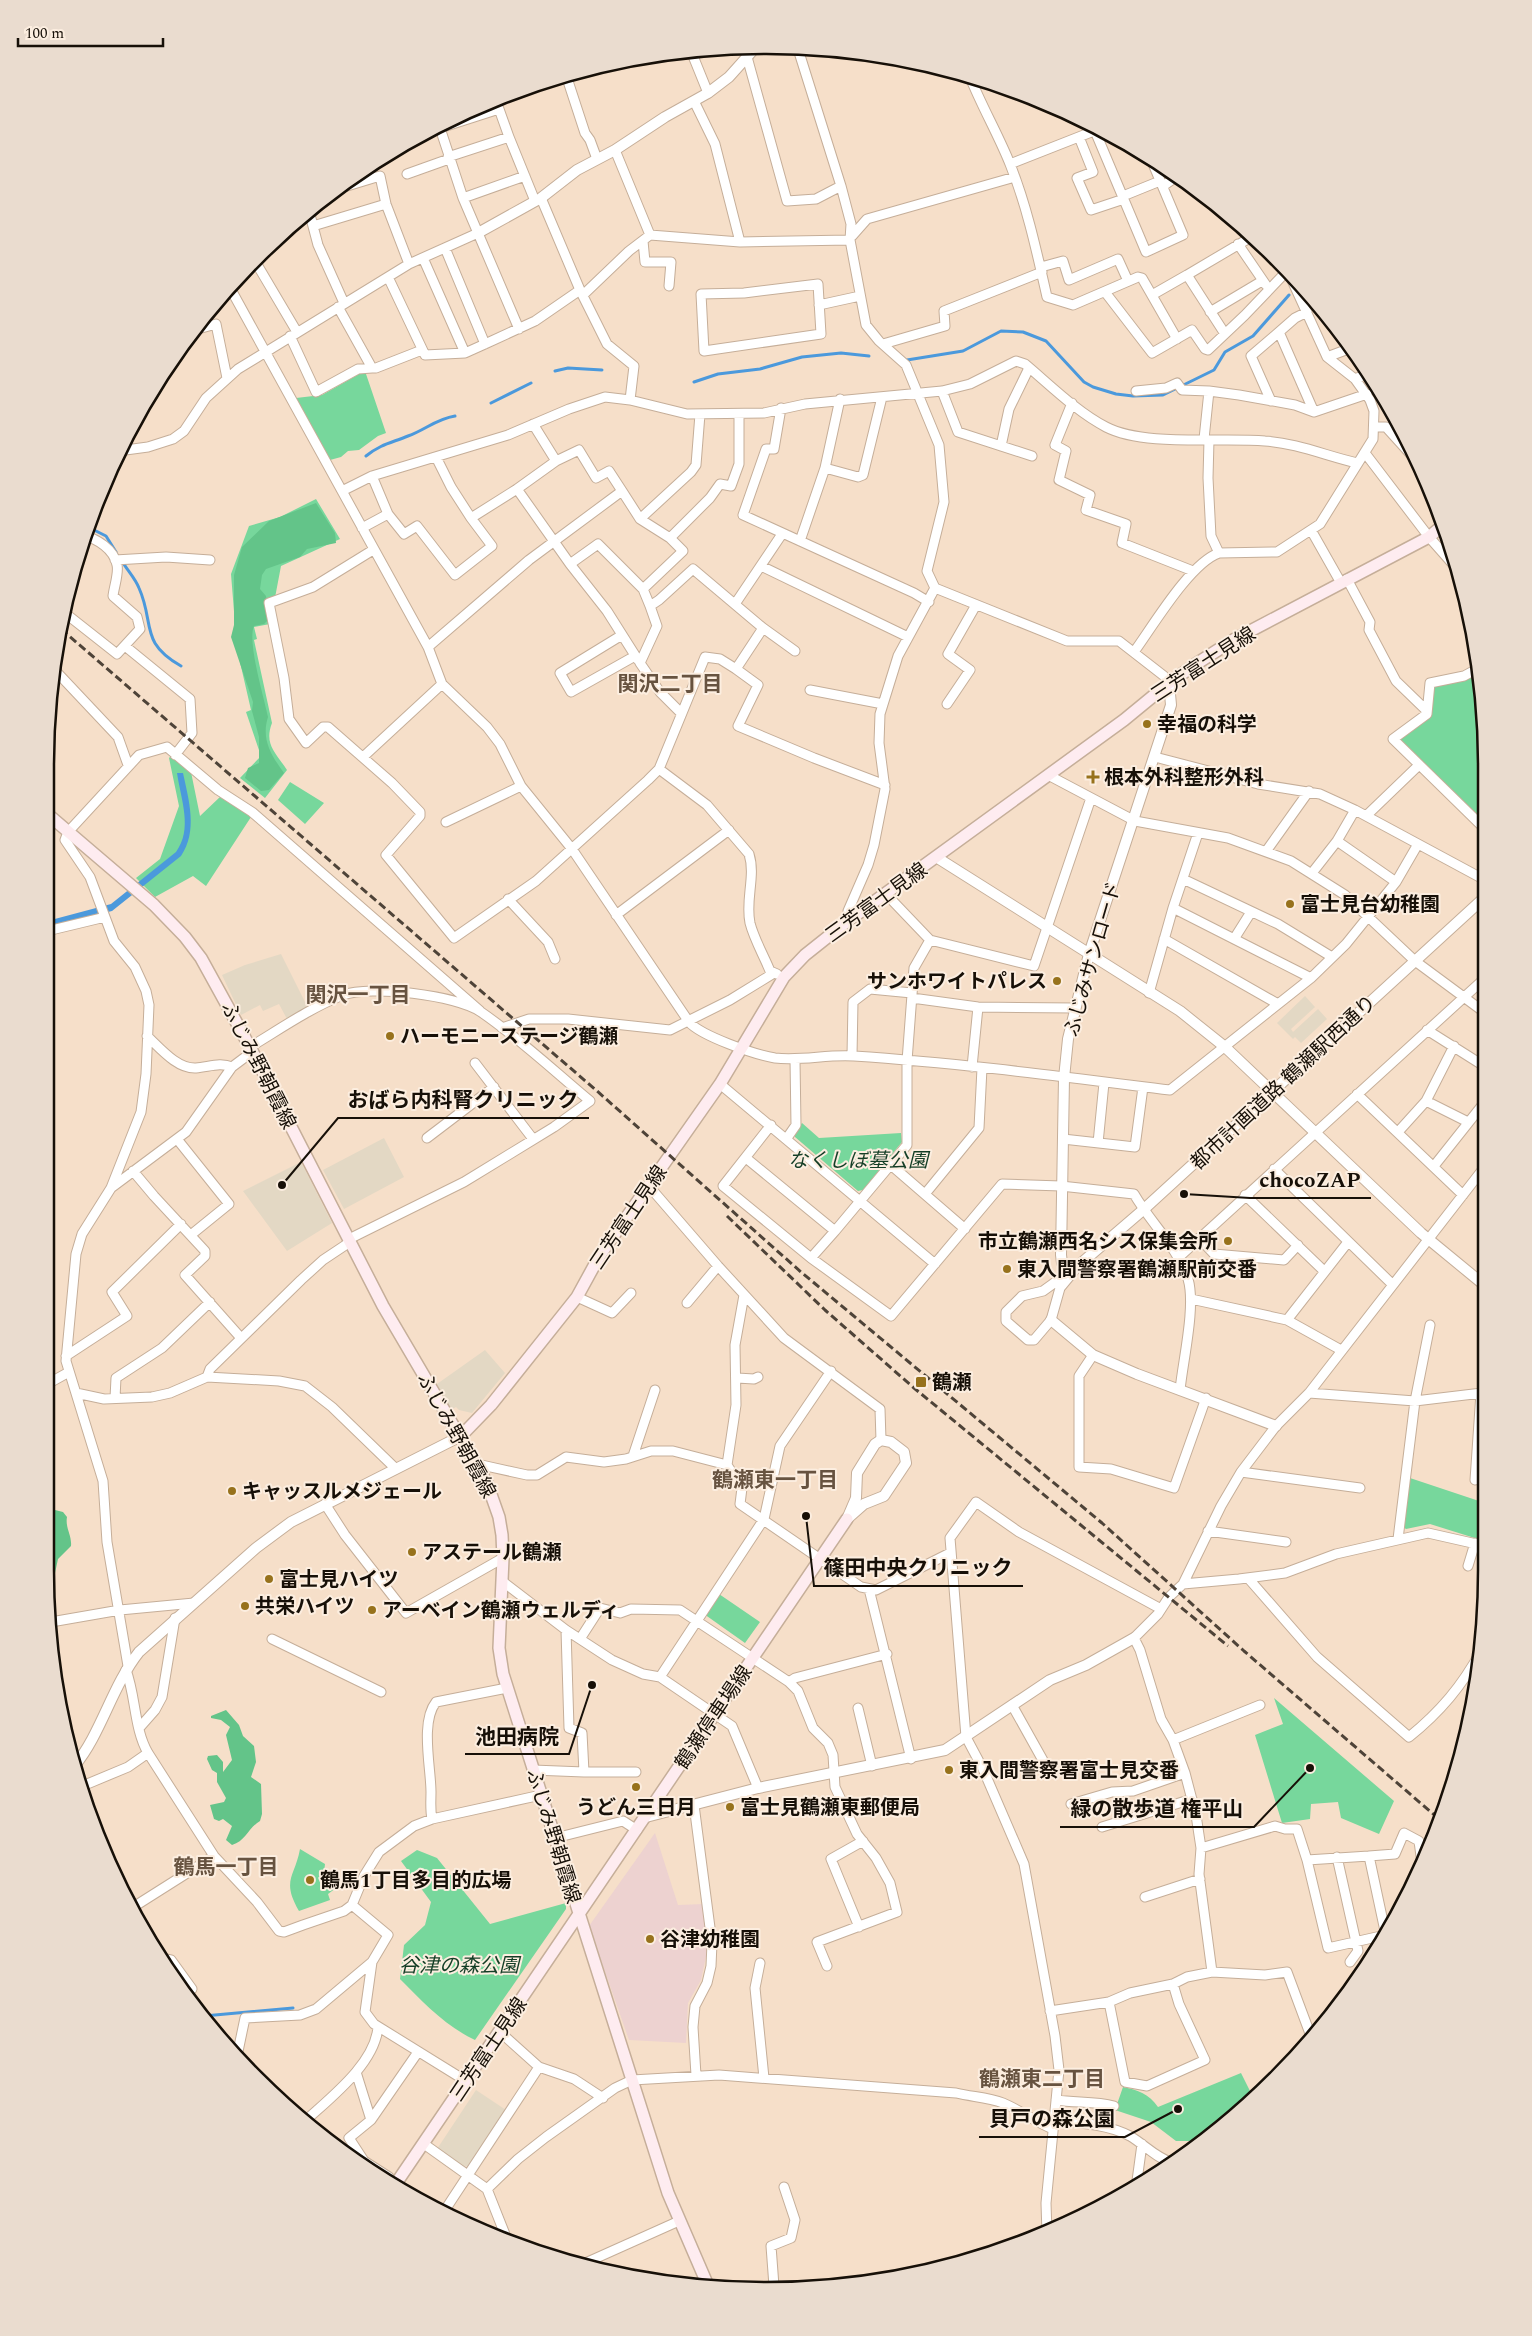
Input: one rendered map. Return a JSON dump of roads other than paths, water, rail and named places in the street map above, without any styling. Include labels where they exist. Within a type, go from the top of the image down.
[{"type":"main road","name":"三芳富士見線","points":[[460,1436],[491,1405],[577,1297],[600,1255],[720,1084],[742,1047],[779,975],[849,920],[1124,720],[1169,682],[1236,639],[1429,537],[1437,530]]},
{"type":"main road","name":"ふじみ野朝霞線","points":[[54,823],[68,832],[130,883],[154,905],[201,958],[251,1049],[384,1306],[487,1483],[499,1517],[503,1558],[499,1648],[507,1688],[678,2221],[705,2279]]},
{"type":"main road","name":"鶴瀬停車場線","points":[[579,1915],[848,1519]]},
{"type":"main road","name":"三芳富士見線","points":[[399,2180],[579,1915]]},
{"type":"street","points":[[128,450],[148,447],[173,439],[184,430],[206,398],[227,378],[266,351],[409,264],[478,233],[538,200],[577,170],[597,160],[708,93],[729,77],[749,54]]},
{"type":"street","points":[[800,55],[841,186],[866,325],[906,365],[934,431],[942,458],[944,502],[927,572],[935,588],[1067,641],[1115,640],[1134,652],[1169,682]]},
{"type":"street","points":[[747,57],[788,201],[816,199],[841,186]]},
{"type":"street","points":[[694,58],[708,93]]},
{"type":"street","points":[[569,82],[597,160]]},
{"type":"street","points":[[974,85],[1015,177],[1047,297],[1073,305],[1138,277],[1142,278],[1177,339]]},
{"type":"street","points":[[694,101],[715,144],[740,242]]},
{"type":"street","points":[[498,106],[525,176],[607,344],[634,366],[630,400]]},
{"type":"street","points":[[441,132],[463,198],[519,329]]},
{"type":"street","points":[[1010,164],[1079,138],[1090,132]]},
{"type":"street","points":[[1097,135],[1146,252],[1183,235],[1156,170]]},
{"type":"street","points":[[407,174],[509,137]]},
{"type":"street","points":[[1079,138],[1093,172],[1077,178],[1091,210],[1170,180]]},
{"type":"street","points":[[614,150],[647,238],[645,262],[671,262],[669,286]]},
{"type":"street","points":[[363,179],[380,176],[386,204],[409,264]]},
{"type":"street","points":[[463,198],[525,176]]},
{"type":"street","points":[[388,277],[426,355],[465,353],[535,321],[582,293],[647,238],[740,242],[851,238],[867,218],[1015,177]]},
{"type":"street","points":[[313,226],[386,204]]},
{"type":"street","points":[[311,218],[318,245],[341,305],[372,368]]},
{"type":"street","points":[[1152,295],[1246,240]]},
{"type":"street","points":[[1238,244],[1270,290]]},
{"type":"street","points":[[445,248],[485,344]]},
{"type":"street","points":[[422,258],[465,353]]},
{"type":"street","points":[[883,344],[945,326],[944,311],[1063,261],[1069,280],[1118,259],[1128,281]]},
{"type":"street","points":[[258,266],[294,334],[316,392],[358,369],[376,368],[422,350]]},
{"type":"street","points":[[1187,275],[1225,334]]},
{"type":"street","points":[[1104,292],[1152,353],[1192,330],[1205,349],[1208,350],[1283,276]]},
{"type":"street","points":[[1210,312],[1262,281]]},
{"type":"street","points":[[818,284],[819,305],[820,334],[704,351],[702,294],[744,293],[818,284]]},
{"type":"street","points":[[1134,652],[1193,571],[1212,556],[1219,553],[1277,552],[1312,530],[1329,513],[1373,439],[1374,411],[1367,394],[1355,379],[1327,356],[1297,292]]},
{"type":"street","points":[[233,294],[428,647],[442,684],[487,727],[500,744],[521,786],[572,849],[616,915],[644,952],[689,1022],[703,1033],[772,1057],[795,1060],[852,1056],[907,1060],[1170,1090],[1311,978],[1346,944],[1396,882],[1418,844]]},
{"type":"street","points":[[819,305],[860,296]]},
{"type":"street","points":[[1271,401],[1251,356],[1295,318],[1307,312]]},
{"type":"street","points":[[205,327],[216,324],[227,378]]},
{"type":"street","points":[[1279,332],[1314,412]]},
{"type":"street","points":[[1327,356],[1344,350]]},
{"type":"street","points":[[342,491],[372,476],[508,435],[598,398],[615,397],[679,413],[764,413],[781,408],[840,400],[942,391],[970,384],[1016,361],[1029,368],[1106,427],[1134,437],[1266,441],[1301,447],[1321,455],[1357,463]]},
{"type":"street","points":[[1001,446],[1009,409],[1029,368]]},
{"type":"street","points":[[1355,379],[1362,376]]},
{"type":"street","points":[[1136,391],[1166,388],[1177,383],[1180,387],[1295,405],[1314,412],[1367,394]]},
{"type":"street","points":[[942,391],[958,432],[1032,456]]},
{"type":"street","points":[[1209,391],[1207,440],[1211,536],[1219,553]]},
{"type":"street","points":[[825,468],[858,477],[863,475],[882,397]]},
{"type":"street","points":[[800,541],[825,468],[840,400]]},
{"type":"street","points":[[1072,402],[1055,445],[1066,450],[1059,480],[1090,495],[1086,510],[1126,524],[1122,543],[1193,571]]},
{"type":"street","points":[[781,408],[774,449],[766,449],[743,515],[914,593],[929,602]]},
{"type":"street","points":[[640,519],[692,472],[696,465],[700,414]]},
{"type":"street","points":[[670,538],[710,498],[720,484],[731,486],[739,464],[739,414]]},
{"type":"street","points":[[533,424],[556,461]]},
{"type":"street","points":[[1374,427],[1386,426],[1400,443]]},
{"type":"street","points":[[471,518],[556,461],[579,450],[596,478],[610,472],[640,519],[670,538],[684,551],[643,589]]},
{"type":"street","points":[[1365,453],[1446,556]]},
{"type":"street","points":[[372,476],[388,514],[404,534],[417,526],[455,576],[492,546],[451,487],[436,456]]},
{"type":"street","points":[[516,489],[553,542],[607,611],[660,692],[681,712]]},
{"type":"street","points":[[428,647],[529,560],[622,491]]},
{"type":"street","points":[[362,528],[388,514]]},
{"type":"street","points":[[1312,530],[1370,622],[1369,630],[1396,682],[1427,711]]},
{"type":"street","points":[[735,604],[782,534]]},
{"type":"street","points":[[70,617],[117,654],[140,629],[139,621],[113,596],[118,565],[116,560],[100,541],[92,538]]},
{"type":"street","points":[[570,564],[598,544],[643,589],[657,626],[637,659],[571,692],[560,673],[622,635]]},
{"type":"street","points":[[373,550],[312,587],[269,603],[284,678],[289,720],[306,743],[323,728],[328,727],[363,757],[420,812],[420,816],[386,855],[454,938],[536,881],[659,769],[705,657],[720,659],[736,668],[758,686],[738,726],[885,785]]},
{"type":"street","points":[[116,560],[166,557],[210,560]]},
{"type":"street","points":[[761,566],[908,637]]},
{"type":"street","points":[[650,606],[693,569],[763,628],[795,651]]},
{"type":"street","points":[[849,920],[848,911],[868,865],[874,845],[885,785],[878,742],[880,714],[898,656],[935,588]]},
{"type":"street","points":[[947,704],[970,670],[948,654],[976,605]]},
{"type":"street","points":[[736,668],[763,628]]},
{"type":"street","points":[[125,646],[190,699],[192,734],[175,754]]},
{"type":"street","points":[[1472,672],[1464,676],[1430,682],[1427,714],[1394,739],[1418,765],[1478,822]]},
{"type":"street","points":[[60,675],[118,737],[128,765]]},
{"type":"street","name":"ふじみサンロード","points":[[1067,1272],[1062,1264],[1061,1255],[1064,1078],[1075,1008],[1089,954],[1135,821],[1171,705],[1169,682]]},
{"type":"street","points":[[363,757],[442,684]]},
{"type":"street","points":[[810,690],[883,704]]},
{"type":"street","points":[[207,1377],[210,1369],[323,1260],[350,1240],[464,1182],[590,1101],[480,1011],[261,822],[252,812],[218,790],[167,747],[162,747],[138,755],[68,832],[65,840],[90,877],[114,940],[135,967],[146,991],[148,1005],[145,1091],[141,1112],[111,1188],[78,1243],[66,1356],[69,1372],[103,1481],[107,1542],[120,1610],[127,1668],[142,1743],[214,1856],[258,1902],[279,1931],[284,1932],[344,1911],[352,1905],[364,1876],[379,1852],[414,1826],[432,1819],[541,1795]]},
{"type":"street","points":[[1155,757],[1258,784],[1320,794],[1355,810],[1478,876]]},
{"type":"street","points":[[1366,816],[1418,765]]},
{"type":"street","points":[[659,769],[708,805],[749,854],[752,862],[749,896],[750,923],[770,971],[779,975]]},
{"type":"street","points":[[1048,774],[1135,821],[1228,838],[1267,850],[1312,873],[1345,895],[1415,961],[1478,1008]]},
{"type":"street","points":[[446,822],[521,786]]},
{"type":"street","points":[[1267,850],[1309,791]]},
{"type":"street","points":[[886,894],[930,940],[1034,966],[1091,798]]},
{"type":"street","points":[[1312,873],[1337,840],[1355,810]]},
{"type":"street","points":[[616,915],[729,830]]},
{"type":"street","points":[[1149,993],[1173,908],[1198,833]]},
{"type":"street","points":[[1337,840],[1396,882]]},
{"type":"street","points":[[936,857],[1180,1011],[1224,1047],[1428,1239],[1478,1280]]},
{"type":"street","points":[[1183,879],[1278,924],[1332,957]]},
{"type":"street","points":[[508,899],[548,942],[555,960]]},
{"type":"street","name":"都市計画道路 鶴瀬駅西通り","points":[[1079,1265],[1143,1210],[1478,903]]},
{"type":"street","points":[[1173,908],[1311,978]]},
{"type":"street","points":[[1234,939],[1251,912]]},
{"type":"street","points":[[54,929],[105,916]]},
{"type":"street","points":[[1164,939],[1278,1004]]},
{"type":"street","points":[[810,1258],[907,1145],[907,1060],[914,968],[930,940]]},
{"type":"street","points":[[502,1028],[529,1019],[568,1019],[670,1030],[779,975]]},
{"type":"street","points":[[1178,1258],[1478,985]]},
{"type":"street","points":[[852,1056],[853,1002],[870,988],[978,1007],[1075,1008]]},
{"type":"street","points":[[111,1188],[192,1126],[232,1067],[251,1049],[284,1026],[345,994],[374,991],[413,992],[435,996],[480,1011]]},
{"type":"street","points":[[972,1067],[978,1007]]},
{"type":"street","points":[[1427,1030],[1478,1062]]},
{"type":"street","points":[[147,1036],[176,1062],[183,1065],[194,1068],[219,1064],[232,1067]]},
{"type":"street","points":[[1398,1132],[1426,1101],[1454,1046]]},
{"type":"street","points":[[787,1138],[796,1125],[795,1060]]},
{"type":"street","points":[[475,1063],[533,1139]]},
{"type":"street","points":[[925,1194],[979,1128],[982,1068]]},
{"type":"street","points":[[1098,1143],[1104,1083]]},
{"type":"street","points":[[720,1084],[787,1138],[935,1264]]},
{"type":"street","points":[[427,1138],[494,1087]]},
{"type":"street","points":[[1063,1140],[1135,1147],[1143,1087]]},
{"type":"street","points":[[1357,1094],[1463,1195]]},
{"type":"street","points":[[1426,1101],[1468,1122]]},
{"type":"street","points":[[1434,1166],[1478,1110]]},
{"type":"street","points":[[771,1125],[723,1186],[810,1258],[891,1316],[1002,1184],[1062,1186],[1134,1194],[1143,1210],[1178,1258],[1188,1279],[1191,1299],[1180,1390]]},
{"type":"street","points":[[177,1139],[229,1204],[192,1234]]},
{"type":"street","points":[[746,1158],[834,1231]]},
{"type":"street","points":[[891,1165],[965,1228]]},
{"type":"street","points":[[1274,1169],[1392,1284]]},
{"type":"street","points":[[133,1171],[154,1196],[192,1234],[205,1251],[205,1256],[185,1275],[242,1338]]},
{"type":"street","points":[[646,1816],[758,1788],[912,1759],[945,1750],[1050,1680],[1086,1665],[1134,1638],[1161,1609],[1169,1597],[1183,1584],[1208,1530],[1241,1472],[1276,1426],[1309,1393],[1478,1176]]},
{"type":"street","points":[[648,1185],[784,1338],[880,1409],[881,1440],[872,1449],[857,1473],[856,1498],[848,1519]]},
{"type":"street","points":[[1245,1195],[1324,1271]]},
{"type":"street","points":[[66,1356],[127,1316],[112,1292],[181,1224]]},
{"type":"street","points":[[1199,1238],[1214,1254],[1284,1260],[1298,1246]]},
{"type":"street","points":[[1287,1320],[1348,1242]]},
{"type":"street","points":[[1079,1265],[1060,1288],[1051,1320],[1040,1335],[1031,1341],[1006,1321],[1004,1317],[1006,1312],[1022,1296],[1043,1291],[1079,1265]]},
{"type":"street","points":[[687,1303],[718,1266]]},
{"type":"street","points":[[577,1297],[612,1312],[631,1293]]},
{"type":"street","points":[[727,1465],[736,1405],[735,1345],[744,1295]]},
{"type":"street","points":[[1191,1299],[1287,1320],[1341,1350]]},
{"type":"street","points":[[115,1398],[116,1378],[162,1348],[210,1302]]},
{"type":"street","points":[[1051,1320],[1093,1355],[1276,1426]]},
{"type":"street","points":[[1398,1539],[1415,1401],[1430,1324]]},
{"type":"street","points":[[1093,1355],[1079,1376],[1079,1467],[1110,1469],[1174,1488],[1206,1398]]},
{"type":"street","points":[[660,1677],[764,1519],[780,1446],[831,1371]]},
{"type":"street","points":[[54,1380],[69,1372]]},
{"type":"street","points":[[76,1393],[94,1398],[170,1394],[207,1377],[279,1381],[306,1386],[332,1407],[395,1468]]},
{"type":"street","points":[[736,1378],[754,1379],[758,1377]]},
{"type":"street","points":[[633,1456],[655,1390]]},
{"type":"street","points":[[1309,1393],[1415,1401],[1478,1393]]},
{"type":"street","points":[[79,1758],[127,1668],[139,1652],[256,1548],[291,1522],[460,1436]]},
{"type":"street","points":[[1475,1480],[1478,1436]]},
{"type":"street","points":[[848,1519],[864,1504],[884,1496],[906,1463],[904,1452],[891,1442],[881,1440]]},
{"type":"street","points":[[477,1464],[527,1475],[537,1475],[566,1457],[604,1462],[651,1452],[667,1451],[695,1455],[727,1465],[742,1488],[740,1504],[861,1587],[869,1589],[876,1590],[950,1553]]},
{"type":"street","points":[[1241,1472],[1360,1488]]},
{"type":"street","points":[[1047,2225],[1046,2204],[1059,2070],[1024,1864],[983,1769],[966,1737],[950,1538],[976,1502],[1019,1532],[1161,1609]]},
{"type":"street","points":[[325,1504],[345,1535],[406,1613],[503,1558]]},
{"type":"street","points":[[1208,1530],[1286,1542]]},
{"type":"street","points":[[1183,1584],[1285,1573],[1336,1554],[1428,1533],[1478,1544],[1468,1566]]},
{"type":"street","points":[[1248,1578],[1317,1657],[1409,1737],[1435,1717],[1453,1696],[1471,1669]]},
{"type":"street","points":[[502,1581],[566,1630],[612,1660],[642,1674],[660,1677],[734,1730],[748,1768],[758,1788]]},
{"type":"street","points":[[869,1589],[887,1654],[912,1759]]},
{"type":"street","points":[[55,1621],[120,1610],[194,1603]]},
{"type":"street","points":[[580,1639],[600,1608],[620,1613],[631,1609],[680,1610],[789,1682],[798,1691],[813,1728],[828,1743],[833,1755],[836,1787],[851,1824],[890,1883],[898,1912],[817,1942],[827,1966]]},
{"type":"street","points":[[140,1727],[155,1710],[162,1697],[175,1618]]},
{"type":"street","points":[[566,1630],[569,1728],[582,1733],[584,1772]]},
{"type":"street","points":[[1134,1638],[1140,1650],[1161,1718],[1173,1740],[1185,1773],[1192,1799],[1201,1848],[1200,1879],[1212,1972]]},
{"type":"street","points":[[272,1639],[381,1692]]},
{"type":"street","points":[[789,1682],[796,1678],[887,1654]]},
{"type":"street","points":[[432,1819],[429,1808],[431,1792],[428,1761],[428,1724],[432,1707],[436,1702],[507,1688]]},
{"type":"street","points":[[1012,1705],[1045,1764]]},
{"type":"street","points":[[1173,1740],[1260,1705]]},
{"type":"street","points":[[858,1708],[872,1766]]},
{"type":"street","points":[[87,1784],[128,1767],[148,1753]]},
{"type":"street","points":[[533,1770],[636,1772]]},
{"type":"street","points":[[1071,1804],[1112,1792],[1133,1791],[1185,1773]]},
{"type":"street","points":[[1102,1827],[1192,1799]]},
{"type":"street","points":[[694,1805],[712,1943],[711,1966],[707,1983],[694,2006],[693,2027],[696,2075]]},
{"type":"street","points":[[554,1838],[623,1821],[637,1830]]},
{"type":"street","points":[[1201,1848],[1275,1826],[1285,1829],[1297,1829],[1307,1860],[1328,1948],[1376,1937]]},
{"type":"street","points":[[1307,1860],[1395,1854],[1404,1832],[1419,1841],[1420,1851]]},
{"type":"street","points":[[859,1927],[831,1859],[863,1841]]},
{"type":"street","points":[[137,1904],[214,1856]]},
{"type":"street","points":[[1369,1856],[1384,1925]]},
{"type":"street","points":[[1337,1857],[1358,1951],[1350,1962]]},
{"type":"street","points":[[1145,1897],[1200,1879]]},
{"type":"street","points":[[239,2048],[245,2018],[300,2015],[316,2009],[372,1962],[388,1935],[352,1905]]},
{"type":"street","points":[[170,1960],[192,1988],[190,1989]]},
{"type":"street","points":[[372,1962],[365,2012],[378,2027],[466,2081]]},
{"type":"street","points":[[760,1963],[755,1988],[764,2078]]},
{"type":"street","points":[[1050,2011],[1110,2002],[1130,1993],[1173,1984],[1187,1977],[1212,1972],[1265,1975],[1287,1972],[1309,2031]]},
{"type":"street","points":[[1110,2002],[1125,2082],[1147,2086],[1205,2060],[1173,1984]]},
{"type":"street","points":[[310,2116],[356,2072],[373,2051],[377,2041],[378,2027]]},
{"type":"street","points":[[500,2032],[540,2067],[574,2079],[603,2098]]},
{"type":"street","points":[[358,2154],[349,2138],[371,2120],[418,2052]]},
{"type":"street","points":[[447,2207],[469,2176],[540,2067]]},
{"type":"street","points":[[356,2072],[371,2120]]},
{"type":"street","points":[[487,2189],[518,2159],[615,2088],[632,2080],[696,2075],[764,2078],[956,2093],[984,2097],[1006,2104],[1037,2123],[1095,2125],[1128,2136],[1165,2160]]},
{"type":"street","points":[[1056,2100],[1076,2103],[1098,2102],[1114,2106]]},
{"type":"street","points":[[424,2144],[487,2189],[504,2232]]},
{"type":"street","points":[[1137,2177],[1142,2144]]},
{"type":"street","points":[[774,2282],[771,2246],[791,2238],[794,2220],[784,2187]]},
{"type":"street","points":[[592,2260],[678,2221]]},
{"type":"water","points":[[177,773],[183,773],[191,816],[189,836],[181,856],[112,911],[54,925],[54,919],[111,904],[176,852],[184,834],[183,804]]},
{"type":"waterway","points":[[907,360],[963,351],[1001,331],[1023,332],[1046,341],[1084,382],[1093,387],[1116,394],[1133,396],[1163,395],[1214,370],[1225,352],[1253,336],[1289,295]]},
{"type":"waterway","points":[[694,382],[718,374],[760,369],[802,357],[841,353],[869,356]]},
{"type":"waterway","points":[[555,371],[568,368],[602,370]]},
{"type":"waterway","points":[[491,403],[531,383]]},
{"type":"waterway","points":[[366,456],[381,446],[455,416]]},
{"type":"waterway","points":[[94,530],[106,536],[116,552]]},
{"type":"waterway","points":[[122,561],[139,588],[153,640],[159,649],[181,666]]},
{"type":"waterway","points":[[211,2015],[293,2008]]},
{"type":"railway","points":[[66,633],[597,1091],[801,1272],[1102,1523],[1244,1651],[1434,1815]]},
{"type":"railway","points":[[727,1216],[825,1310],[914,1388],[1228,1646]]},
{"type":"place","name":"幸福の科学","points":[[1147,724]]},
{"type":"place","name":"根本外科整形外科","points":[[1093,777]]},
{"type":"place","name":"富士見台幼稚園","points":[[1290,904]]},
{"type":"place","name":"サンホワイトパレス","points":[[1057,981]]},
{"type":"place","name":"ハーモニーステージ鶴瀬","points":[[390,1036]]},
{"type":"place","name":"おばら内科腎クリニック","points":[[282,1185]]},
{"type":"place","name":"chocoZAP","points":[[1184,1194]]},
{"type":"place","name":"市立鶴瀬西名シス保集会所","points":[[1228,1241]]},
{"type":"place","name":"東入間警察署鶴瀬駅前交番","points":[[1007,1269]]},
{"type":"place","name":"鶴瀬","points":[[921,1382]]},
{"type":"place","name":"キャッスルメジェール","points":[[232,1491]]},
{"type":"place","name":"篠田中央クリニック","points":[[806,1516]]},
{"type":"place","name":"アステール鶴瀬","points":[[412,1552]]},
{"type":"place","name":"富士見ハイツ","points":[[269,1579]]},
{"type":"place","name":"共栄ハイツ","points":[[245,1606]]},
{"type":"place","name":"アーベイン鶴瀬ウェルディ","points":[[372,1610]]},
{"type":"place","name":"池田病院","points":[[592,1685]]},
{"type":"place","name":"緑の散歩道 権平山","points":[[1310,1768]]},
{"type":"place","name":"東入間警察署富士見交番","points":[[949,1770]]},
{"type":"place","name":"うどん三日月","points":[[636,1787]]},
{"type":"place","name":"富士見鶴瀬東郵便局","points":[[730,1807]]},
{"type":"place","name":"鶴馬1丁目多目的広場","points":[[310,1880]]},
{"type":"place","name":"谷津幼稚園","points":[[650,1939]]},
{"type":"place","name":"貝戸の森公園","points":[[1178,2109]]},
{"type":"district","name":"関沢二丁目","points":[[670,684]]},
{"type":"district","name":"関沢一丁目","points":[[358,995]]},
{"type":"district","name":"鶴瀬東一丁目","points":[[775,1480]]},
{"type":"district","name":"鶴馬一丁目","points":[[226,1867]]},
{"type":"district","name":"鶴瀬東二丁目","points":[[1042,2079]]},
{"type":"park label","name":"なくしぼ墓公園","points":[[858,1160]]},
{"type":"park label","name":"谷津の森公園","points":[[459,1965]]}]
